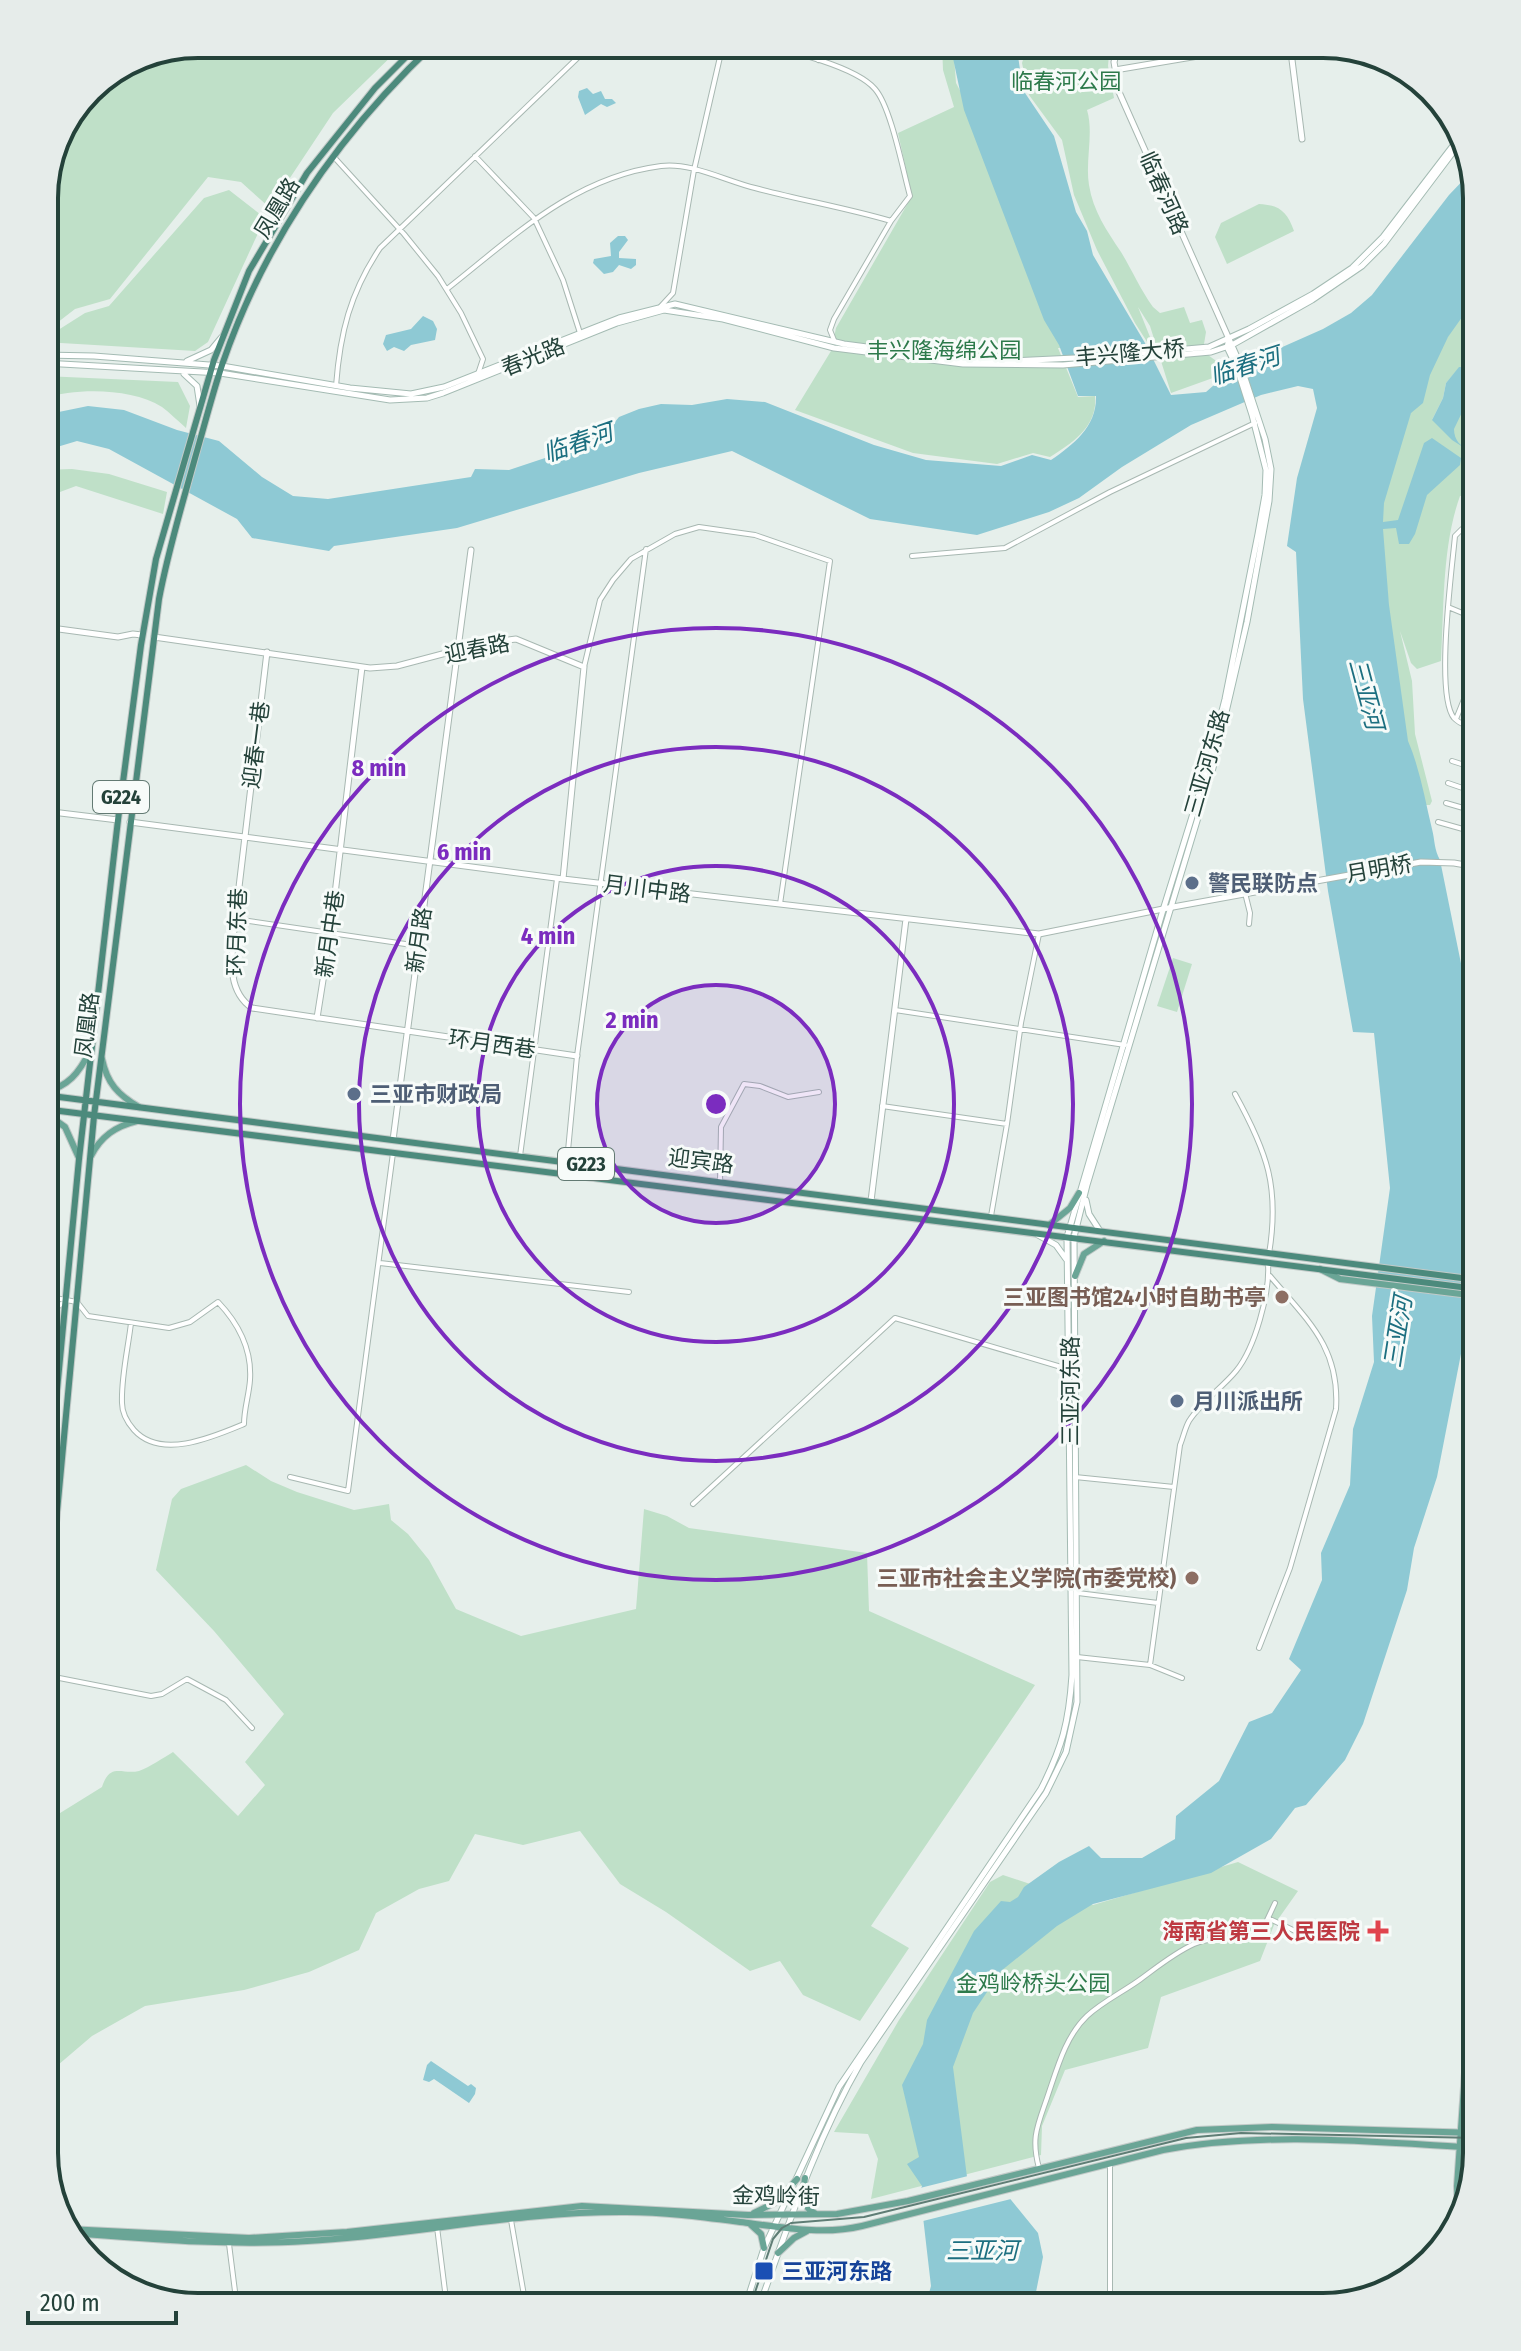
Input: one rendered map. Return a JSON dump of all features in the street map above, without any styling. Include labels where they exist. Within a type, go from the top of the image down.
[{"type":"highway","name":"凤凰路","points":[[58,1358],[118,820],[142,635],[156,559],[212,365],[249,271],[307,173],[375,88],[405,58]]},
{"type":"highway","name":"凤凰路","points":[[58,1503],[95,1102],[164,570],[221,369],[265,263],[332,156],[373,106],[420,58]]},
{"type":"highway","name":"迎宾路","points":[[58,1096],[991,1216],[1319,1268],[1353,1269]]},
{"type":"highway","name":"迎宾路","points":[[58,1111],[1353,1269]]},
{"type":"highway","name":"G223","points":[[1353,1269],[1463,1279]]},
{"type":"highway","name":"G223","points":[[1353,1269],[1463,1287]]},
{"type":"main road","name":"临春河路","points":[[1115,58],[1119,92],[1229,343]]},
{"type":"main road","points":[[1115,70],[1186,58]]},
{"type":"main road","points":[[1292,58],[1302,139]]},
{"type":"main road","points":[[1255,415],[1229,343],[1337,285],[1367,262],[1397,227],[1453,148]]},
{"type":"main road","name":"春光路","points":[[221,369],[392,394],[411,394],[444,387],[619,318],[661,306],[690,307],[844,346]]},
{"type":"main road","name":"春光路","points":[[221,369],[390,400],[427,398],[617,323],[674,310],[844,346]]},
{"type":"main road","points":[[181,362],[205,354],[222,338]]},
{"type":"main road","name":"丰兴隆大桥","points":[[844,346],[942,359],[1052,362],[1210,349],[1229,343]]},
{"type":"main road","points":[[58,356],[181,362],[221,369]]},
{"type":"main road","points":[[58,364],[210,374],[221,369]]},
{"type":"main road","points":[[180,372],[197,386],[200,409]]},
{"type":"main road","name":"三亚河东路","points":[[764,2293],[801,2178],[839,2087],[1041,1789],[1060,1752],[1070,1710],[1072,1675],[1068,1263],[1071,1237],[1163,910],[1209,762],[1243,614],[1265,495],[1266,470],[1255,415]]},
{"type":"main road","name":"三亚河东路","points":[[1082,1193],[1173,907],[1233,688],[1269,501],[1271,469],[1255,415]]},
{"type":"main road","name":"新月路","points":[[393,1140],[471,550]]},
{"type":"main road","points":[[58,629],[118,637],[142,635]]},
{"type":"main road","name":"迎春路","points":[[154,637],[362,667],[397,666],[484,643],[516,639],[584,667]]},
{"type":"main road","name":"迎春一巷","points":[[244,837],[267,652]]},
{"type":"main road","name":"新月中巷","points":[[317,1018],[331,933],[362,667]]},
{"type":"main road","points":[[560,879],[584,667]]},
{"type":"main road","points":[[58,813],[118,820]]},
{"type":"main road","name":"月川中路","points":[[130,822],[560,879],[1039,934],[1245,893]]},
{"type":"main road","name":"环月东巷","points":[[244,837],[232,966],[240,997],[252,1008],[407,1031]]},
{"type":"main road","name":"月明桥","points":[[1245,893],[1421,862],[1463,864]]},
{"type":"main road","points":[[871,1201],[906,919]]},
{"type":"main road","name":"环月西巷","points":[[407,1031],[577,1056]]},
{"type":"main road","points":[[58,1089],[81,1068],[92,1048]]},
{"type":"main road","points":[[101,1056],[111,1085],[120,1096],[139,1107]]},
{"type":"main road","points":[[58,1121],[65,1127],[79,1159]]},
{"type":"main road","points":[[90,1159],[105,1136],[122,1125],[137,1121]]},
{"type":"main road","points":[[1049,1225],[1070,1208],[1082,1193]]},
{"type":"main road","points":[[1082,1193],[1089,1214],[1100,1231]]},
{"type":"main road","points":[[1034,1232],[1056,1245],[1068,1263]]},
{"type":"main road","name":"三亚河东路","points":[[750,2293],[764,2248],[779,2216],[861,2062],[1046,1793],[1066,1752],[1077,1702],[1075,1276],[1071,1237]]},
{"type":"main road","points":[[1075,1276],[1084,1254],[1104,1241]]},
{"type":"main road","points":[[1319,1268],[1334,1277],[1350,1280],[1463,1294]]},
{"type":"main road","name":"金鸡岭街","points":[[84,2234],[229,2244],[308,2241],[511,2217],[630,2212],[747,2219],[823,2215],[908,2201],[1197,2130],[1272,2127],[1463,2133]]},
{"type":"main road","name":"金鸡岭街","points":[[81,2230],[249,2238],[347,2232],[582,2206],[747,2219],[786,2229],[847,2229],[1183,2146],[1240,2141],[1463,2147]]},
{"type":"main road","points":[[801,2178],[804,2201],[809,2210],[823,2215]]},
{"type":"main road","points":[[764,2248],[761,2234],[747,2219],[772,2205],[801,2178]]},
{"type":"main road","points":[[778,2253],[794,2238],[809,2230]]},
{"type":"street","points":[[336,386],[342,330],[364,272],[380,248],[577,58]]},
{"type":"street","points":[[661,306],[673,293],[694,170],[720,58]]},
{"type":"street","points":[[811,58],[855,76],[875,90],[886,113],[910,196],[891,221],[834,319],[830,330],[836,342]]},
{"type":"street","points":[[475,155],[534,218],[563,280],[580,333]]},
{"type":"street","points":[[332,156],[398,228],[447,289],[483,359],[478,374]]},
{"type":"street","points":[[447,289],[534,218],[583,189],[663,166],[694,170],[814,204],[891,221]]},
{"type":"street","points":[[912,556],[1005,548],[1110,492],[1255,423]]},
{"type":"street","points":[[584,667],[600,600],[613,580],[631,559],[675,534],[699,527],[755,535],[830,561],[780,904]]},
{"type":"street","points":[[1463,529],[1455,536],[1446,631],[1447,702],[1456,719],[1463,724]]},
{"type":"street","points":[[567,1162],[577,1056],[646,549]]},
{"type":"street","points":[[1448,607],[1463,613]]},
{"type":"street","points":[[1456,719],[1463,702]]},
{"type":"street","points":[[1452,761],[1463,765]]},
{"type":"street","points":[[1448,783],[1463,788]]},
{"type":"street","points":[[1446,803],[1463,808]]},
{"type":"street","points":[[1438,822],[1463,829]]},
{"type":"street","points":[[520,1156],[560,879]]},
{"type":"street","points":[[1245,893],[1249,924]]},
{"type":"street","points":[[235,919],[419,946]]},
{"type":"street","points":[[991,1216],[1020,1029],[1039,934]]},
{"type":"street","points":[[895,1010],[1125,1045]]},
{"type":"street","points":[[720,1182],[721,1127],[744,1084],[760,1086],[788,1097],[819,1092]]},
{"type":"street","points":[[1150,1665],[1180,1445],[1190,1421],[1241,1363],[1259,1322],[1269,1276],[1274,1203],[1272,1178],[1265,1156],[1235,1094]]},
{"type":"street","points":[[882,1106],[1007,1124]]},
{"type":"street","points":[[290,1477],[348,1491],[393,1153]]},
{"type":"street","points":[[380,1263],[629,1292]]},
{"type":"street","points":[[1259,1648],[1290,1568],[1336,1409],[1338,1389],[1327,1347],[1269,1276]]},
{"type":"street","points":[[58,1299],[77,1302],[88,1316],[169,1328],[190,1322],[218,1302],[234,1319],[248,1355],[250,1382],[244,1424],[211,1438],[168,1445],[141,1438],[126,1422],[122,1404],[131,1323]]},
{"type":"street","points":[[58,1307],[65,1301]]},
{"type":"street","points":[[693,1504],[895,1318],[1070,1370]]},
{"type":"street","points":[[1075,1477],[1174,1487]]},
{"type":"street","points":[[1078,1593],[1158,1603]]},
{"type":"street","points":[[1077,1657],[1150,1665],[1182,1678]]},
{"type":"street","points":[[58,1678],[151,1696],[162,1694],[187,1679],[226,1700],[252,1728]]},
{"type":"street","points":[[1039,2168],[1034,2147],[1035,2130],[1074,2031],[1111,1997],[1196,1943],[1220,1937],[1251,1939],[1260,1935],[1275,1903]]},
{"type":"street","points":[[1268,1918],[1314,1940]]},
{"type":"street","points":[[1110,2164],[1110,2293]]},
{"type":"street","points":[[511,2217],[524,2293]]},
{"type":"street","points":[[437,2227],[445,2293]]},
{"type":"street","points":[[229,2244],[235,2293]]},
{"type":"green space","points":[[390,58],[333,113],[270,208],[241,182],[208,177],[110,299],[75,309],[58,322],[59,180],[72,136],[87,113],[106,93],[136,72],[180,59]]},
{"type":"green space","name":"丰兴隆海绵公园","points":[[943,58],[954,58],[956,83],[1094,347],[1058,348],[1078,397],[1095,396],[1095,407],[1082,432],[1050,457],[1033,453],[997,464],[913,453],[795,410],[831,351],[836,328],[912,196],[898,133],[954,107]]},
{"type":"green space","name":"临春河公园","points":[[1024,58],[1109,58],[1114,98],[1087,110],[1090,128],[1088,176],[1097,212],[1153,307],[1160,313],[1184,307],[1190,323],[1202,320],[1206,332],[1202,356],[1208,355],[1219,363],[1224,374],[1171,393],[1150,326],[1138,307],[1152,342],[1149,345],[1097,250],[1074,195],[1062,140],[1029,95]]},
{"type":"green space","points":[[229,190],[265,218],[208,342],[195,351],[58,343],[58,330],[85,313],[109,306],[204,198]]},
{"type":"green space","points":[[1259,204],[1282,211],[1294,231],[1227,264],[1215,237],[1221,223]]},
{"type":"green space","points":[[1463,312],[1463,367],[1446,383],[1443,398],[1432,420],[1463,389],[1463,496],[1460,496],[1450,535],[1441,661],[1417,669],[1411,663],[1400,631],[1412,681],[1415,734],[1432,801],[1430,805],[1426,805],[1399,725],[1379,496],[1427,370]]},
{"type":"green space","points":[[58,377],[178,382],[190,406],[186,428],[162,407],[135,396],[88,391],[58,395]]},
{"type":"green space","points":[[58,470],[109,474],[167,492],[163,514],[76,486],[58,493]]},
{"type":"green space","points":[[1173,958],[1192,964],[1177,1012],[1157,1006]]},
{"type":"green space","points":[[246,1465],[271,1481],[297,1492],[354,1510],[389,1504],[391,1520],[408,1534],[429,1560],[456,1609],[521,1636],[636,1609],[644,1509],[667,1516],[689,1528],[867,1553],[869,1611],[1035,1685],[871,1926],[909,1948],[860,2021],[803,1995],[780,1961],[750,1971],[620,1884],[580,1831],[523,1845],[475,1834],[449,1881],[419,1889],[376,1913],[359,1950],[309,1972],[244,1990],[145,2006],[92,2036],[58,2065],[58,1814],[102,1787],[113,1772],[139,1771],[173,1752],[238,1816],[265,1785],[245,1762],[284,1714],[214,1631],[156,1570],[172,1499],[181,1489]]},
{"type":"green space","name":"金鸡岭桥头公园","points":[[1238,1862],[1298,1891],[1274,1925],[1260,1961],[1161,1997],[1148,2048],[1065,2070],[1042,2126],[1041,2155],[871,2199],[878,2159],[868,2134],[834,2132],[899,2020],[990,1882],[1003,1875],[1093,1905]]},
{"type":"water","name":"三亚河","points":[[953,58],[1018,58],[1023,90],[1054,136],[1076,212],[1087,231],[1093,255],[1145,343],[1171,395],[1206,392],[1222,378],[1252,365],[1262,356],[1351,313],[1372,295],[1462,181],[1463,198],[1463,316],[1448,337],[1430,375],[1423,403],[1411,413],[1384,503],[1383,522],[1398,520],[1424,443],[1432,438],[1461,458],[1460,465],[1427,495],[1409,544],[1399,544],[1396,528],[1383,529],[1389,605],[1408,741],[1440,860],[1463,973],[1463,1344],[1437,1477],[1414,1548],[1407,1590],[1363,1724],[1345,1760],[1306,1805],[1295,1808],[1271,1839],[1211,1873],[1093,1904],[1057,1926],[1001,1971],[973,2013],[953,2067],[967,2177],[999,2185],[1038,2233],[1043,2257],[1036,2293],[929,2293],[931,2286],[920,2191],[922,2186],[907,2164],[919,2157],[902,2085],[923,2044],[927,2020],[974,1931],[1001,1901],[1010,1902],[1018,1897],[1024,1887],[1059,1862],[1089,1846],[1101,1858],[1142,1858],[1175,1839],[1176,1816],[1219,1781],[1249,1722],[1272,1713],[1301,1670],[1289,1659],[1322,1580],[1321,1553],[1350,1485],[1353,1429],[1374,1362],[1372,1316],[1390,1188],[1374,1033],[1353,1032],[1328,891],[1303,699],[1296,552],[1287,546],[1297,478],[1317,408],[1313,389],[1298,386],[1261,395],[1191,425],[1122,467],[1079,498],[1049,512],[977,535],[870,519],[732,451],[639,473],[457,528],[334,546],[329,551],[252,538],[237,519],[109,449],[77,441],[58,447],[58,412],[88,406],[124,410],[177,430],[219,441],[262,477],[293,496],[328,499],[471,477],[475,469],[509,470],[554,455],[566,440],[576,445],[606,433],[619,417],[639,409],[661,404],[692,405],[727,399],[765,402],[874,445],[926,460],[1001,466],[1032,455],[1051,460],[1076,441],[1088,425],[1093,416],[1096,396],[1078,396],[1059,345],[1044,320],[964,110]]},
{"type":"water","points":[[587,88],[593,94],[601,91],[605,99],[616,103],[607,107],[601,104],[585,115],[578,97],[579,91]]},
{"type":"water","points":[[618,236],[625,236],[628,240],[619,252],[619,258],[636,259],[636,265],[631,269],[619,265],[613,272],[604,274],[593,263],[594,259],[611,256],[610,243]]},
{"type":"water","points":[[423,316],[433,321],[437,329],[435,340],[411,345],[404,351],[394,347],[387,351],[383,344],[386,335],[411,329]]},
{"type":"water","points":[[1459,367],[1463,367],[1463,410],[1454,433],[1463,447],[1432,420],[1443,398],[1446,383]]},
{"type":"water","points":[[431,2061],[468,2086],[471,2084],[476,2088],[469,2103],[434,2079],[429,2082],[423,2080]]},
{"type":"pier","points":[[972,2175],[1001,2181],[1015,2198],[919,2222],[916,2189]]},
{"type":"tram line","points":[[755,2293],[773,2239],[791,2223],[864,2217],[1186,2138],[1241,2133],[1463,2138]]},
{"type":"place","name":"警民联防点","points":[[1192,883]]},
{"type":"place","name":"三亚市财政局","points":[[354,1094]]},
{"type":"place","name":"三亚图书馆24小时自助书亭","points":[[1282,1297]]},
{"type":"place","name":"月川派出所","points":[[1177,1401]]},
{"type":"place","name":"三亚市社会主义学院(市委党校)","points":[[1192,1578]]},
{"type":"place","name":"海南省第三人民医院","points":[[1378,1931]]},
{"type":"place","name":"三亚河东路","points":[[764,2271]]},
{"type":"water label","name":"临春河","points":[[1245,366]]},
{"type":"water label","name":"临春河","points":[[578,443]]}]
